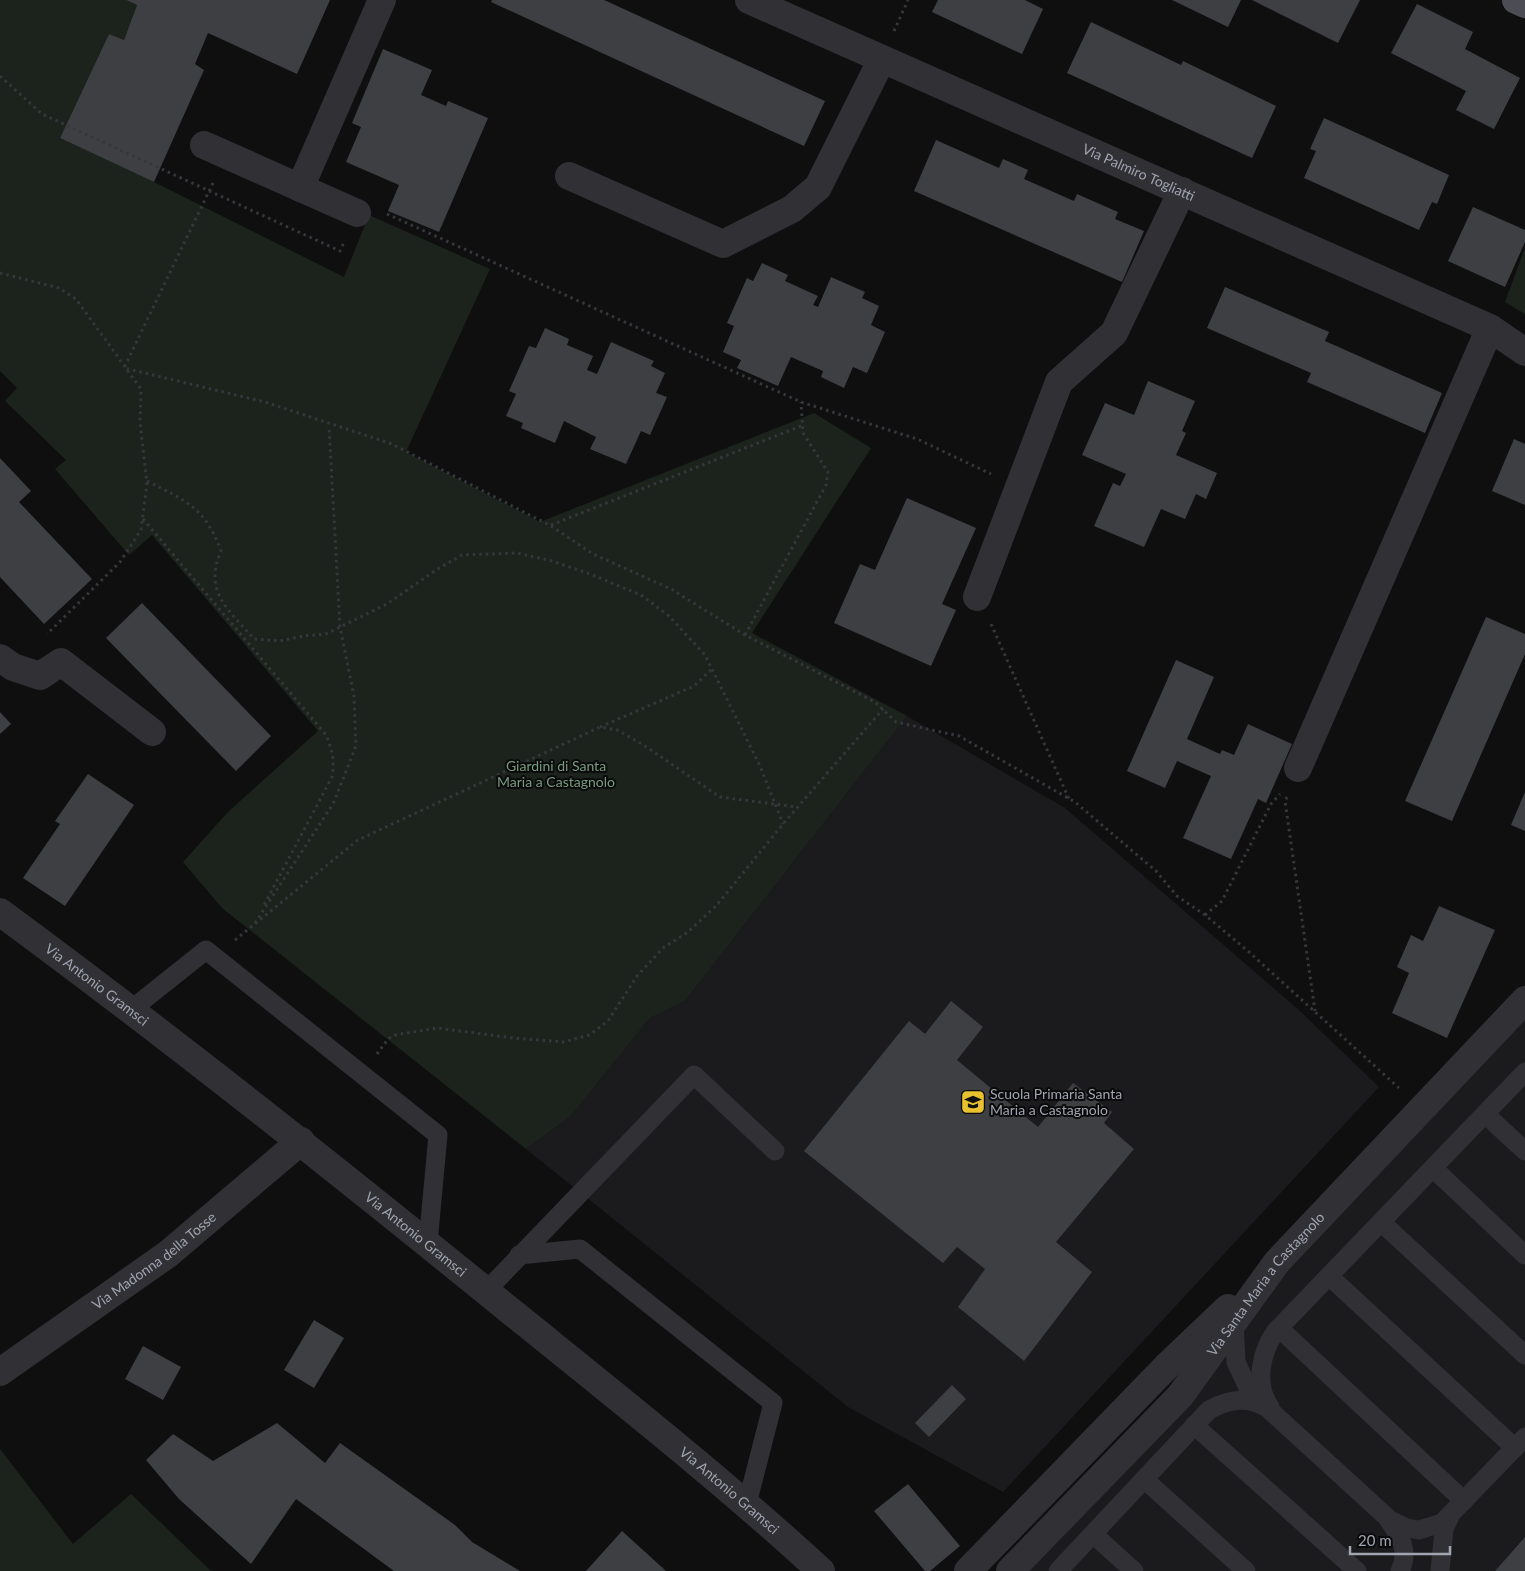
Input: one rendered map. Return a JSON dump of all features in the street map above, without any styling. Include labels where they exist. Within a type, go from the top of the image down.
[{"type":"main road","points":[[1516,0],[1525,4]]},
{"type":"street","points":[[300,188],[382,0]]},
{"type":"street","name":"Via Palmiro Togliatti","points":[[749,0],[1490,328],[1525,352]]},
{"type":"street","points":[[569,176],[723,244],[792,209],[818,187],[882,59]]},
{"type":"street","points":[[215,150],[357,214]]},
{"type":"street","points":[[977,597],[1059,382],[1114,333],[1182,192]]},
{"type":"street","points":[[1296,773],[1490,328]]},
{"type":"street","points":[[7,662],[40,676],[61,662],[152,732]]},
{"type":"street","name":"Via Antonio Gramsci","points":[[0,912],[132,1009],[302,1141],[747,1504],[821,1571]]},
{"type":"street","points":[[0,928],[39,941]]},
{"type":"street","name":"Via Santa Maria a Castagnolo","points":[[1010,1571],[1180,1396],[1277,1262],[1525,1000]]},
{"type":"street","name":"Via Madonna della Tosse","points":[[0,1372],[168,1254],[302,1141]]},
{"type":"street","points":[[968,1571],[1167,1366],[1277,1262]]},
{"type":"lane","points":[[132,1009],[206,950],[215,957],[438,1135],[428,1243]]},
{"type":"lane","points":[[1280,1421],[1268,1404],[1262,1390],[1262,1361],[1266,1346],[1279,1328],[1525,1072]]},
{"type":"lane","points":[[486,1291],[694,1075],[775,1151]]},
{"type":"lane","points":[[1485,1114],[1525,1151]]},
{"type":"lane","points":[[1433,1168],[1525,1254]]},
{"type":"lane","points":[[1381,1222],[1525,1354]]},
{"type":"lane","points":[[519,1255],[580,1249],[773,1403],[747,1504]]},
{"type":"lane","points":[[1241,1296],[1234,1310],[1236,1362],[1250,1392],[1384,1514],[1407,1528],[1420,1530],[1435,1526],[1450,1516],[1520,1442],[1329,1276]]},
{"type":"lane","points":[[1279,1328],[1464,1501]]},
{"type":"lane","points":[[1058,1571],[1209,1410],[1230,1400],[1253,1400],[1264,1406]]},
{"type":"lane","points":[[1194,1425],[1356,1571]]},
{"type":"lane","points":[[1144,1479],[1246,1571]]},
{"type":"lane","points":[[1384,1514],[1404,1546],[1405,1554],[1400,1571]]},
{"type":"lane","points":[[1440,1571],[1444,1530],[1450,1516]]},
{"type":"lane","points":[[1093,1534],[1134,1571]]},
{"type":"path","points":[[0,76],[42,114],[340,252],[362,202],[800,402],[917,439],[1019,487]]},
{"type":"path","points":[[124,368],[209,191],[215,150]]},
{"type":"path","points":[[0,272],[59,288],[76,299],[140,389],[140,422],[147,481],[141,530],[120,562],[7,662]]},
{"type":"path","points":[[124,368],[265,402],[392,444],[551,526],[593,554],[671,589],[745,635],[874,702],[896,722],[959,736],[1070,799],[1156,871],[1177,896],[1205,915],[1315,1011],[1422,1109]]},
{"type":"path","points":[[745,635],[826,485],[828,472],[803,434],[800,402]]},
{"type":"path","points":[[254,925],[333,804],[356,746],[354,696],[340,627],[329,426]]},
{"type":"path","points":[[551,526],[802,426]]},
{"type":"path","points":[[147,481],[174,494],[202,513],[214,533],[221,551],[216,561],[216,591],[254,639],[280,641],[326,634],[387,604],[436,570],[462,555],[517,553],[552,561],[641,595],[669,616],[705,655],[760,766],[783,824]]},
{"type":"path","points":[[143,519],[326,734],[332,750],[335,761],[332,777],[254,925]]},
{"type":"path","points":[[977,597],[995,632],[1070,799]]},
{"type":"path","points":[[215,957],[358,840],[466,788],[694,686],[712,669]]},
{"type":"path","points":[[362,1074],[388,1040],[414,1031],[437,1028],[513,1038],[564,1042],[589,1035],[608,1021],[637,976],[663,948],[688,932],[716,906],[783,824],[883,709]]},
{"type":"path","points":[[600,727],[617,730],[642,744],[720,797],[798,808]]},
{"type":"path","points":[[1205,915],[1222,901],[1272,804],[1296,773]]},
{"type":"path","points":[[1296,773],[1286,801],[1315,1011]]},
{"type":"shaded area","name":"Scuola Primaria Santa Maria a Castagnolo","points":[[907,716],[1065,808],[1300,1011],[1379,1087],[1003,1492],[848,1407],[526,1149],[570,1117],[650,1018],[685,1001]]},
{"type":"shaded area","points":[[1525,1000],[1525,1537],[1495,1571],[1010,1571],[1180,1396],[1277,1262]]},
{"type":"green space","name":"Giardini di Santa Maria a Castagnolo","points":[[0,0],[126,0],[137,5],[124,40],[109,34],[60,138],[154,182],[344,277],[369,215],[490,269],[406,452],[540,522],[814,413],[871,448],[752,633],[907,716],[685,1001],[650,1018],[570,1117],[526,1149],[222,908],[183,862],[228,812],[318,731],[152,535],[129,555],[55,469],[66,460],[5,401],[17,388],[0,371]]},
{"type":"green space","points":[[1525,248],[1525,314],[1505,302]]},
{"type":"green space","points":[[0,1449],[73,1544],[131,1494],[211,1571],[0,1571]]},
{"type":"building","points":[[126,0],[330,0],[297,74],[208,33],[195,64],[204,70],[154,182],[60,138],[109,34],[124,40],[137,5]]},
{"type":"building","points":[[492,0],[604,0],[825,101],[804,146],[491,2]]},
{"type":"building","points":[[938,0],[1025,0],[1043,9],[1022,54],[932,12]]},
{"type":"building","points":[[1172,0],[1241,0],[1228,27]]},
{"type":"building","points":[[1252,0],[1360,0],[1338,43]]},
{"type":"building","points":[[1417,4],[1473,32],[1465,49],[1520,78],[1494,129],[1456,110],[1466,91],[1391,53]]},
{"type":"building","points":[[1091,22],[1181,65],[1183,61],[1276,106],[1252,158],[1067,73]]},
{"type":"building","points":[[383,49],[432,70],[421,95],[446,106],[448,101],[488,118],[439,232],[388,211],[399,185],[346,162],[361,127],[352,123]]},
{"type":"building","points":[[1324,118],[1449,175],[1437,204],[1432,202],[1419,230],[1304,178],[1316,151],[1310,149]]},
{"type":"building","points":[[936,140],[999,168],[1003,159],[1028,170],[1024,179],[1074,201],[1077,194],[1118,212],[1115,219],[1144,231],[1122,282],[914,191]]},
{"type":"building","points":[[1473,207],[1525,230],[1525,242],[1505,287],[1448,261]]},
{"type":"building","points":[[762,263],[788,275],[785,281],[818,296],[813,305],[818,307],[831,277],[865,292],[862,298],[879,306],[871,325],[885,332],[867,373],[853,367],[844,388],[821,377],[823,371],[791,357],[778,386],[737,368],[741,360],[723,352],[734,326],[727,323],[747,278],[753,281]]},
{"type":"building","points":[[1225,287],[1329,332],[1325,341],[1442,393],[1425,433],[1307,382],[1311,373],[1207,328]]},
{"type":"building","points":[[545,328],[569,339],[567,345],[593,356],[587,370],[597,374],[611,342],[654,361],[651,366],[665,373],[656,393],[667,397],[650,435],[641,431],[626,464],[590,449],[596,437],[564,421],[555,443],[521,428],[523,423],[506,416],[516,394],[509,391],[529,346],[536,348]]},
{"type":"building","points":[[1148,381],[1195,401],[1182,431],[1186,433],[1176,455],[1217,473],[1206,499],[1196,494],[1185,519],[1161,509],[1144,547],[1094,526],[1113,483],[1120,486],[1126,474],[1082,455],[1105,403],[1134,415]]},
{"type":"building","points":[[1514,439],[1525,444],[1525,505],[1492,491]]},
{"type":"building","points":[[0,458],[31,491],[19,502],[92,579],[44,624],[0,577]]},
{"type":"building","points":[[907,498],[976,528],[942,604],[956,610],[931,666],[834,623],[860,564],[875,570]]},
{"type":"building","points":[[142,603],[271,736],[236,771],[106,638]]},
{"type":"building","points":[[1486,617],[1525,634],[1525,654],[1452,821],[1405,801]]},
{"type":"building","points":[[1176,660],[1214,677],[1187,739],[1220,754],[1222,750],[1234,755],[1248,724],[1292,744],[1266,803],[1258,799],[1231,859],[1183,838],[1211,776],[1177,761],[1165,788],[1127,771]]},
{"type":"building","points":[[0,712],[11,724],[0,734]]},
{"type":"building","points":[[88,774],[134,805],[65,906],[23,878],[60,824],[55,821]]},
{"type":"building","points":[[1525,792],[1525,831],[1511,825]]},
{"type":"building","points":[[1439,906],[1495,930],[1447,1038],[1392,1013],[1409,973],[1397,967],[1411,935],[1423,941]]},
{"type":"building","points":[[951,1001],[983,1027],[957,1060],[1038,1127],[1073,1083],[1112,1112],[1104,1123],[1134,1149],[1056,1242],[1092,1272],[1024,1361],[958,1307],[985,1269],[957,1247],[943,1263],[804,1151],[909,1021],[925,1034]]},
{"type":"building","points":[[314,1320],[344,1338],[314,1388],[284,1370]]},
{"type":"building","points":[[143,1346],[181,1367],[163,1400],[125,1379]]},
{"type":"building","points":[[952,1385],[966,1399],[929,1437],[915,1423]]},
{"type":"building","points":[[277,1423],[325,1463],[340,1443],[455,1525],[472,1542],[520,1571],[394,1571],[296,1499],[251,1564],[179,1499],[146,1460],[173,1434],[213,1461]]},
{"type":"building","points":[[908,1484],[960,1546],[930,1571],[925,1571],[874,1511]]},
{"type":"building","points":[[622,1531],[666,1571],[586,1571]]},
{"type":"building","points":[[1525,1537],[1525,1571],[1495,1571]]},
{"type":"place","name":"Scuola Primaria Santa Maria a Castagnolo","points":[[973,1102]]}]
